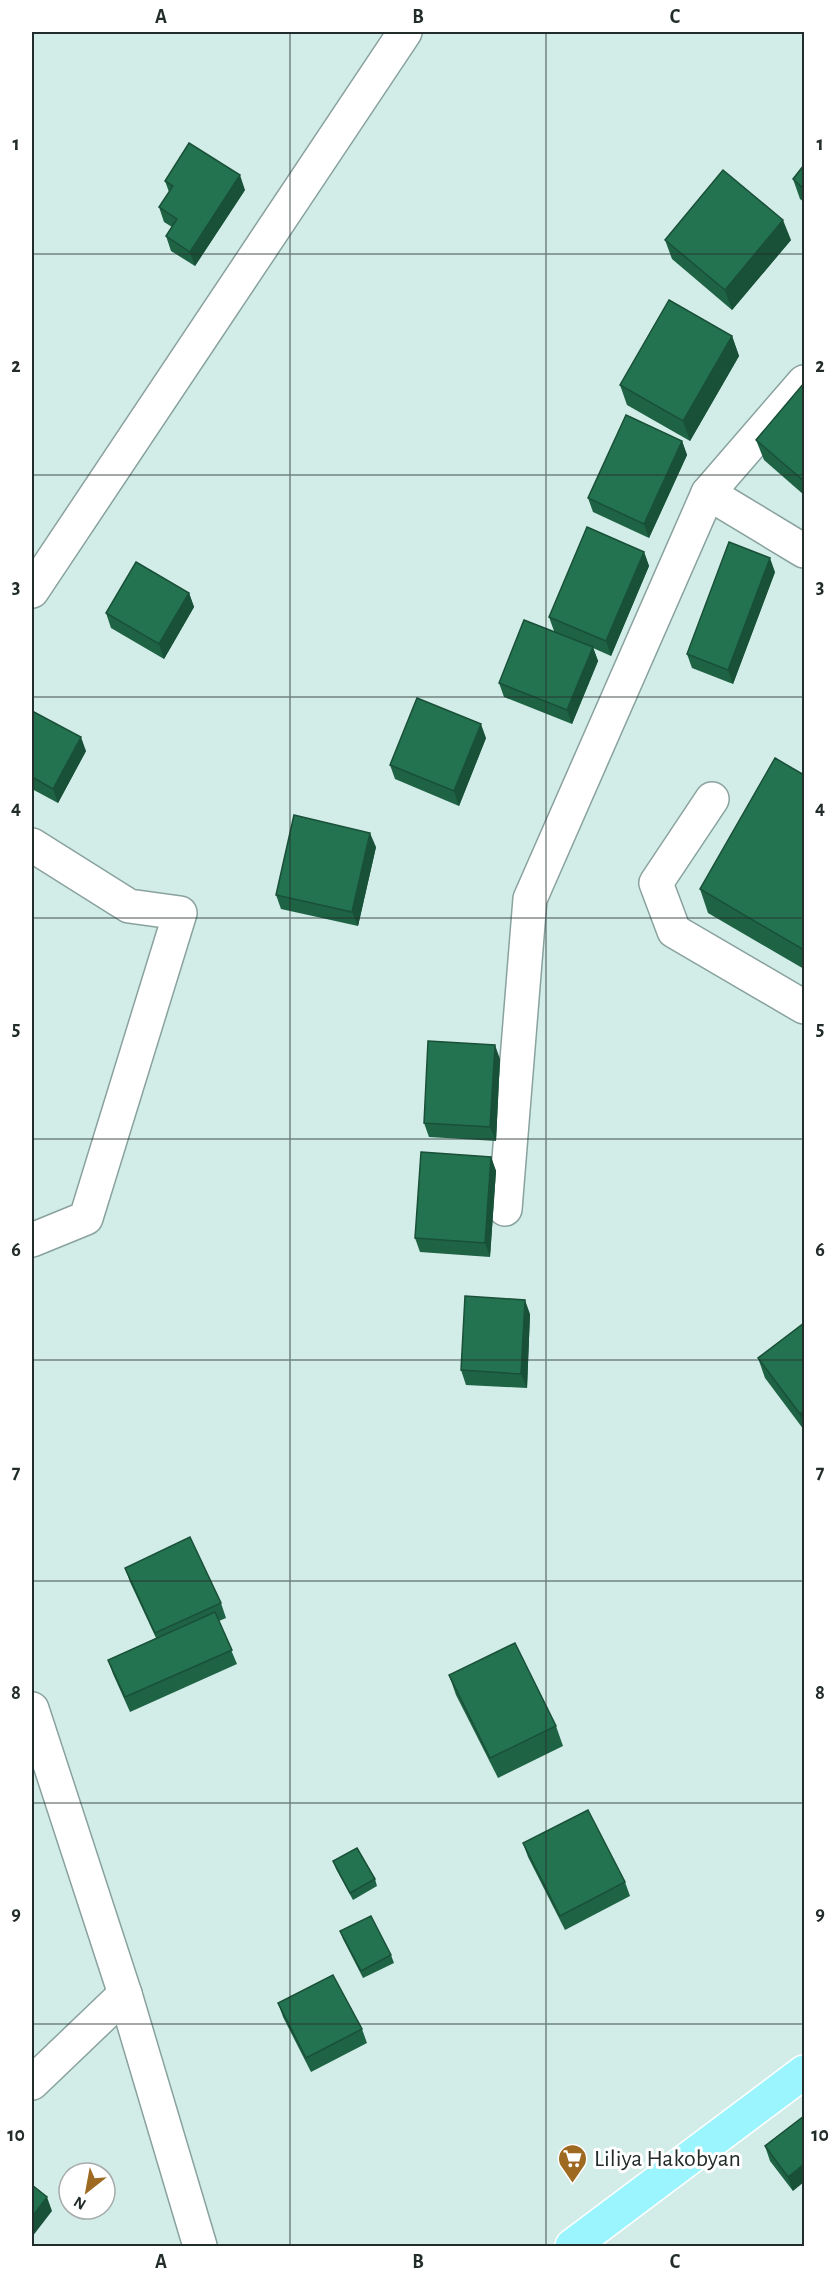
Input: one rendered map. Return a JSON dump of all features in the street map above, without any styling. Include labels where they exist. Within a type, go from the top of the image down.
[{"type":"main road","points":[[572,2247],[804,2072]]},
{"type":"street","points":[[32,591],[405,32]]},
{"type":"street","points":[[505,1209],[530,899],[708,493],[804,382]]},
{"type":"street","points":[[708,493],[804,550]]},
{"type":"street","points":[[712,799],[656,883],[674,931],[804,1007]]},
{"type":"street","points":[[32,845],[129,906],[180,913],[86,1218],[32,1240]]},
{"type":"street","points":[[32,1709],[124,1994],[200,2247]]},
{"type":"street","points":[[32,2083],[124,1994]]},
{"type":"building","points":[[189,143],[240,175],[190,252],[166,236],[177,219],[159,207],[173,186],[165,181]]},
{"type":"building","points":[[804,165],[804,189],[793,179]]},
{"type":"building","points":[[723,170],[783,220],[725,290],[665,240]]},
{"type":"building","points":[[669,300],[732,336],[683,421],[620,385]]},
{"type":"building","points":[[804,383],[804,481],[756,440]]},
{"type":"building","points":[[626,415],[682,441],[644,524],[588,498]]},
{"type":"building","points":[[587,527],[644,552],[606,641],[549,617]]},
{"type":"building","points":[[729,542],[770,558],[728,670],[687,654]]},
{"type":"building","points":[[136,562],[189,593],[159,644],[106,613]]},
{"type":"building","points":[[524,620],[593,647],[567,710],[499,683]]},
{"type":"building","points":[[417,698],[481,724],[454,791],[390,765]]},
{"type":"building","points":[[32,711],[81,737],[53,789],[32,777]]},
{"type":"building","points":[[775,758],[804,775],[804,950],[700,889]]},
{"type":"building","points":[[294,815],[370,833],[352,912],[276,895]]},
{"type":"building","points":[[428,1041],[495,1045],[490,1127],[424,1123]]},
{"type":"building","points":[[421,1152],[491,1157],[485,1243],[415,1238]]},
{"type":"building","points":[[465,1296],[525,1300],[521,1374],[461,1370]]},
{"type":"building","points":[[804,1323],[804,1410],[800,1414],[758,1358]]},
{"type":"building","points":[[190,1537],[221,1603],[155,1633],[125,1568]]},
{"type":"building","points":[[215,1612],[232,1650],[125,1697],[108,1660]]},
{"type":"building","points":[[515,1643],[556,1726],[490,1758],[449,1675]]},
{"type":"building","points":[[588,1810],[625,1882],[560,1916],[523,1843]]},
{"type":"building","points":[[357,1848],[375,1879],[350,1893],[333,1861]]},
{"type":"building","points":[[371,1916],[391,1955],[361,1971],[340,1931]]},
{"type":"building","points":[[333,1975],[362,2029],[306,2058],[278,2003]]},
{"type":"building","points":[[804,2116],[804,2164],[788,2177],[765,2146]]},
{"type":"building","points":[[32,2185],[47,2197],[32,2217]]},
{"type":"place","name":"Liliya Hakobyan","points":[[573,2184]]}]
